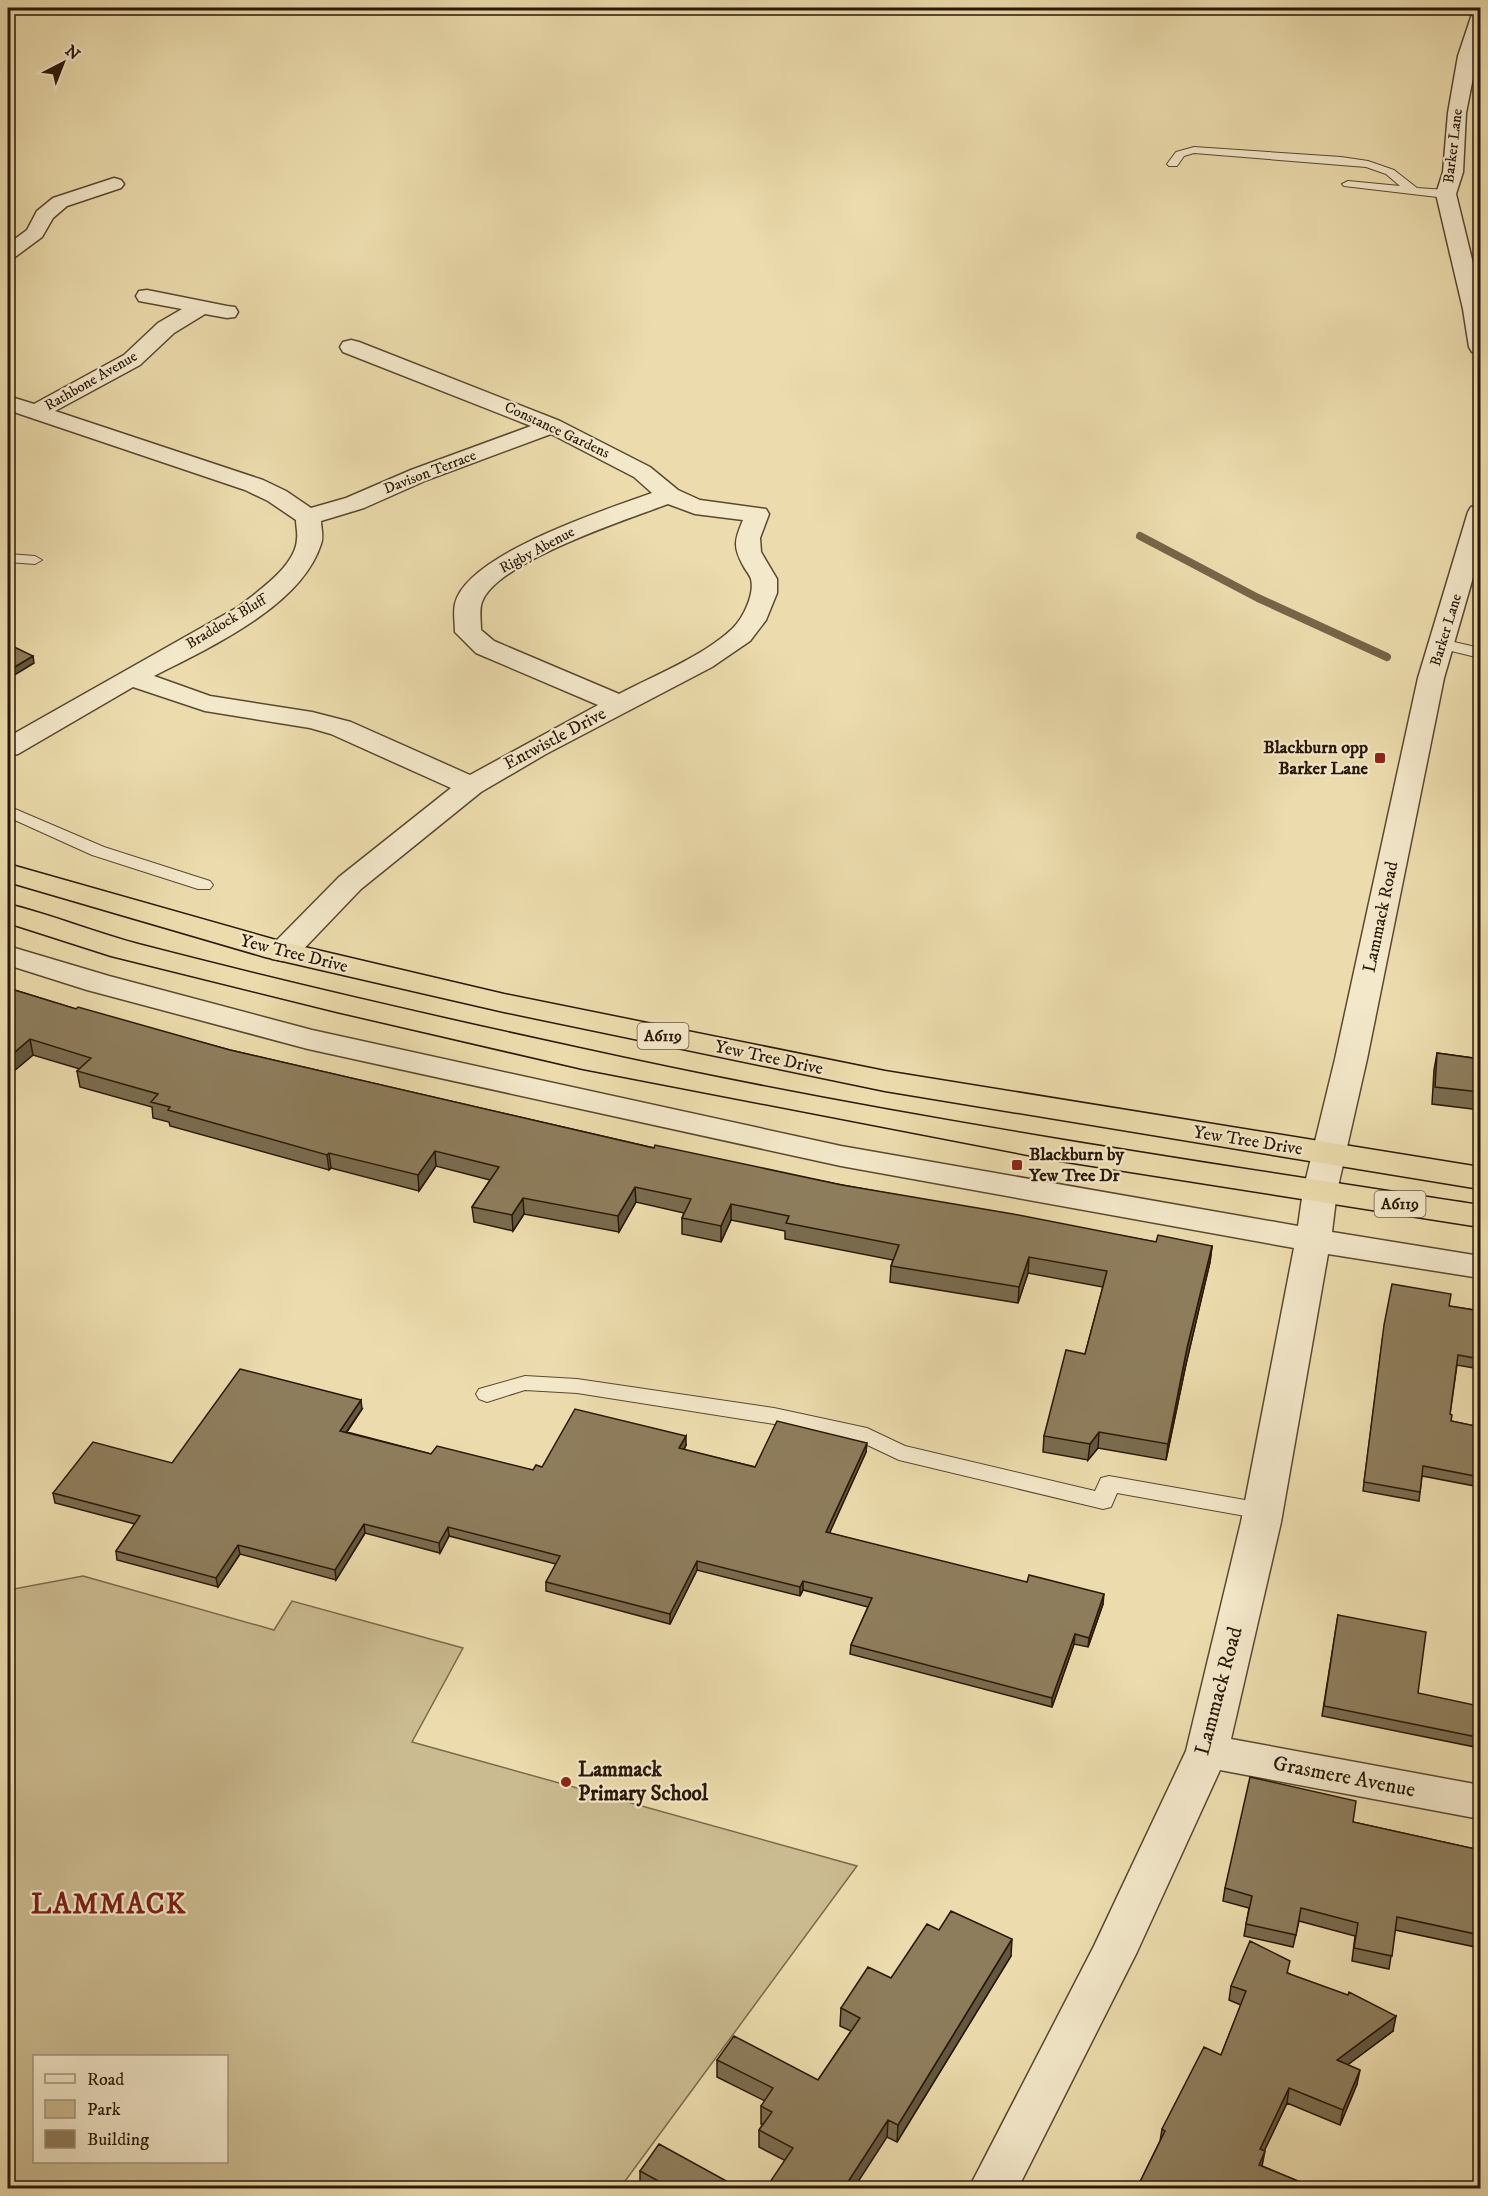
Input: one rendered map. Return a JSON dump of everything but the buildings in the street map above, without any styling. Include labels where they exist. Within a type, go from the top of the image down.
[{"type":"highway","name":"Yew Tree Drive","points":[[8,873],[283,952],[504,1003],[1324,1173]]},
{"type":"highway","name":"Yew Tree Drive","points":[[8,913],[122,949],[255,982],[583,1059],[853,1113],[1054,1150],[1324,1173]]},
{"type":"highway","points":[[255,982],[283,952]]},
{"type":"highway","name":"A6119","points":[[1324,1173],[1480,1178]]},
{"type":"highway","name":"A6119","points":[[1324,1173],[1480,1216]]},
{"type":"street","name":"Barker Lane","points":[[1480,17],[1467,56],[1457,113],[1453,172],[1446,194],[1467,278],[1480,347]]},
{"type":"street","points":[[8,253],[35,233],[44,215],[60,202],[114,184]]},
{"type":"street","points":[[147,296],[227,312]]},
{"type":"street","name":"Rathbone Avenue","points":[[37,412],[132,360],[166,328],[201,307]]},
{"type":"street","name":"Constance Gardens","points":[[351,347],[501,404],[552,426],[642,472],[669,495],[695,507],[757,514]]},
{"type":"street","points":[[8,403],[254,485],[277,496],[308,517]]},
{"type":"street","name":"Davison Terrace","points":[[308,517],[355,502],[419,475],[552,426]]},
{"type":"street","name":"Rigby Abenue","points":[[621,705],[485,647],[468,632],[468,603],[479,586],[495,572],[561,535],[669,495]]},
{"type":"street","name":"Barker Lane","points":[[1431,678],[1480,512]]},
{"type":"street","name":"Entwistle Drive","points":[[283,952],[350,883],[471,786],[536,748],[724,649],[753,620],[764,593],[764,579],[748,552],[751,525],[757,514]]},
{"type":"street","name":"Braddock Bluff","points":[[8,748],[234,620],[275,591],[305,558],[311,545],[312,533],[308,517]]},
{"type":"street","points":[[131,677],[205,704],[312,720],[342,728],[471,786]]},
{"type":"street","name":"Lammack Road","points":[[993,2188],[1114,1952],[1207,1751],[1262,1511],[1324,1173],[1431,678]]},
{"type":"street","points":[[8,955],[98,983],[308,1039],[830,1153],[1313,1240],[1480,1267]]},
{"type":"street","name":"Grasmere Avenue","points":[[1207,1751],[1480,1802]]},
{"type":"lane","points":[[1173,164],[1180,154],[1194,150],[1350,161],[1390,172],[1413,191]]},
{"type":"lane","points":[[1348,184],[1446,194]]},
{"type":"lane","points":[[8,558],[35,560]]},
{"type":"lane","points":[[1441,644],[1480,653]]},
{"type":"lane","points":[[8,811],[98,851],[204,885]]},
{"type":"lane","points":[[487,1394],[525,1383],[577,1386],[822,1425],[867,1436],[900,1452],[1103,1501],[1109,1484],[1262,1511]]},
{"type":"green space","points":[[83,1576],[274,1630],[292,1601],[463,1648],[412,1742],[857,1866],[620,2188],[8,2188],[8,1590]]},
{"type":"waterway","points":[[1140,536],[1258,598],[1387,657]]},
{"type":"place","name":"Blackburn opp Barker Lane","points":[[1380,758]]},
{"type":"place","name":"Blackburn by Yew Tree Dr","points":[[1017,1165]]},
{"type":"place","name":"Lammack Primary School","points":[[566,1782]]},
{"type":"district","name":"LAMMACK","points":[[109,1904]]}]
